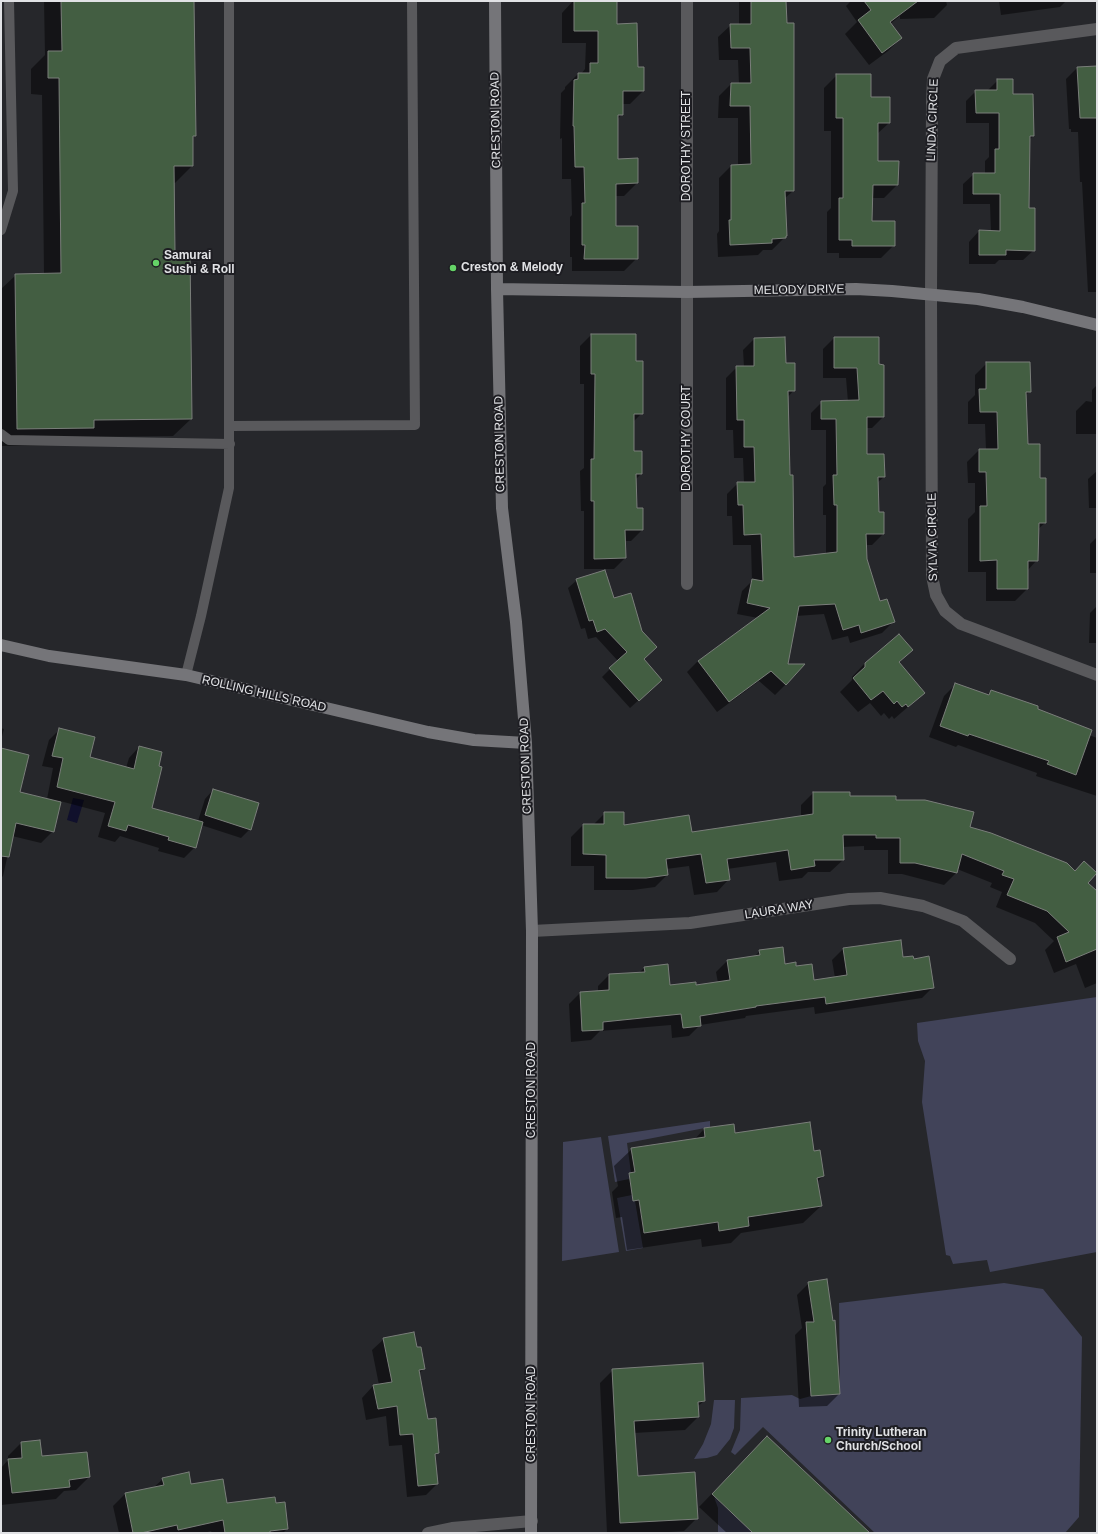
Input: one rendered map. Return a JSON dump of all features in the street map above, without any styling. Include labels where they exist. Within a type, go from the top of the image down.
[{"type":"main road","name":"CRESTON ROAD","points":[[495,1],[497,290],[502,508],[516,622],[526,743],[532,932],[532,1527]]},
{"type":"main road","name":"MELODY DRIVE","points":[[497,290],[687,292],[856,289],[978,299],[1097,325]]},
{"type":"main road","name":"ROLLING HILLS ROAD","points":[[1,645],[49,656],[186,675],[428,732],[474,740],[526,743]]},
{"type":"street","name":"DOROTHY STREET","points":[[687,1],[687,292]]},
{"type":"street","name":"LINDA CIRCLE","points":[[931,295],[932,97],[933,79],[940,60],[956,48],[1097,29]]},
{"type":"street","name":"DOROTHY COURT","points":[[687,292],[687,584]]},
{"type":"street","name":"SYLVIA CIRCLE","points":[[931,295],[932,576],[936,595],[945,611],[961,624],[1097,675]]},
{"type":"street","name":"LAURA WAY","points":[[532,932],[690,923],[849,899],[880,898],[923,906],[963,921],[1010,959]]},
{"type":"street","points":[[428,1533],[452,1528],[532,1527]]},
{"type":"lane","points":[[1,230],[13,191],[9,1]]},
{"type":"lane","points":[[186,675],[201,616],[229,488],[229,1]]},
{"type":"lane","points":[[230,426],[415,426],[412,1]]},
{"type":"lane","points":[[1,434],[9,440],[230,444]]},
{"type":"shaded area","points":[[73,798],[84,800],[77,823],[67,820]]},
{"type":"shaded area","points":[[1097,997],[1097,1252],[990,1272],[987,1260],[953,1264],[950,1256],[946,1255],[922,1102],[925,1061],[918,1041],[917,1023]]},
{"type":"shaded area","points":[[710,1121],[710,1127],[627,1143],[631,1173],[629,1174],[629,1179],[615,1182],[608,1136]]},
{"type":"shaded area","points":[[601,1137],[619,1252],[562,1261],[563,1142]]},
{"type":"shaded area","points":[[632,1195],[633,1201],[635,1201],[643,1248],[626,1251],[617,1198]]},
{"type":"shaded area","points":[[1004,1283],[1043,1289],[1082,1337],[1079,1517],[1065,1533],[875,1533],[763,1427],[735,1455],[731,1452],[740,1430],[741,1398],[792,1395],[800,1399],[811,1396],[840,1394],[839,1303]]},
{"type":"shaded area","points":[[714,1400],[735,1400],[734,1428],[730,1439],[717,1455],[707,1458],[694,1459],[703,1444],[711,1424]]},
{"type":"shaded area","points":[[714,1497],[751,1531],[749,1533],[718,1533],[718,1508]]},
{"type":"building","points":[[61,1],[194,1],[196,136],[193,136],[193,166],[174,166],[175,252],[190,252],[192,419],[94,420],[94,428],[17,429],[15,274],[61,273],[59,78],[48,78],[48,51],[62,51]]},
{"type":"building","points":[[574,1],[617,1],[617,24],[637,23],[638,67],[644,67],[644,91],[623,91],[623,115],[618,115],[618,159],[638,158],[638,183],[616,184],[616,226],[638,226],[638,259],[584,259],[585,245],[582,245],[582,203],[585,203],[584,167],[575,167],[573,126],[574,80],[578,79],[578,73],[590,73],[590,63],[598,63],[598,31],[574,31]]},
{"type":"building","points":[[751,1],[786,1],[787,23],[794,23],[794,191],[785,191],[786,238],[772,239],[772,243],[730,245],[729,220],[731,220],[731,165],[751,164],[750,106],[730,106],[731,83],[751,83],[750,48],[731,48],[730,24],[751,24]]},
{"type":"building","points":[[864,1],[918,1],[890,22],[902,38],[882,53],[858,20],[871,10]]},
{"type":"building","points":[[1097,66],[1097,118],[1080,118],[1077,67]]},
{"type":"building","points":[[836,74],[871,74],[871,97],[890,97],[890,123],[878,123],[878,161],[899,161],[898,185],[873,185],[872,221],[895,221],[895,246],[852,246],[852,240],[839,240],[839,198],[843,198],[843,118],[836,118]]},
{"type":"building","points":[[997,79],[1013,79],[1013,94],[1033,94],[1034,136],[1030,136],[1029,208],[1035,208],[1035,251],[1006,250],[1006,255],[979,255],[979,230],[1000,231],[1000,194],[973,194],[973,173],[995,173],[995,149],[999,149],[999,113],[976,113],[975,90],[997,90]]},
{"type":"building","points":[[591,334],[636,334],[636,361],[643,361],[643,414],[634,414],[634,451],[642,451],[642,474],[636,474],[637,508],[643,508],[643,530],[625,530],[626,558],[594,559],[594,501],[591,501],[591,459],[594,459],[595,374],[591,374]]},
{"type":"building","points":[[785,337],[786,363],[795,363],[795,391],[788,391],[790,475],[793,475],[794,557],[837,552],[837,505],[834,505],[833,475],[837,475],[836,419],[821,419],[821,401],[859,400],[857,368],[834,368],[834,337],[879,337],[879,364],[884,365],[884,417],[867,417],[867,454],[884,454],[885,477],[878,477],[879,512],[884,512],[884,534],[866,534],[867,559],[880,601],[887,599],[895,622],[861,633],[859,625],[843,630],[835,604],[799,606],[788,664],[805,664],[786,685],[771,671],[729,702],[698,661],[770,608],[747,603],[752,579],[763,581],[761,534],[744,535],[743,505],[738,505],[737,482],[755,482],[754,447],[744,447],[744,420],[737,420],[736,366],[754,366],[754,338]]},
{"type":"building","points":[[986,362],[1030,362],[1031,392],[1026,392],[1028,444],[1040,444],[1040,478],[1046,478],[1046,523],[1039,523],[1038,561],[1028,561],[1028,589],[997,589],[997,560],[980,561],[980,506],[987,506],[986,472],[979,472],[979,449],[998,449],[997,412],[980,412],[979,389],[986,389]]},
{"type":"building","points":[[605,570],[614,598],[631,593],[642,631],[657,647],[644,659],[662,680],[639,701],[609,668],[627,652],[605,629],[597,632],[593,620],[589,621],[576,579]]},
{"type":"building","points":[[899,634],[913,650],[899,662],[925,693],[908,707],[906,704],[902,707],[897,701],[894,704],[883,691],[871,700],[853,678],[865,667],[865,663]]},
{"type":"building","points":[[955,683],[989,695],[991,690],[1038,706],[1038,709],[1092,730],[1076,775],[1047,764],[1049,761],[969,734],[968,736],[940,726]]},
{"type":"building","points":[[59,728],[95,737],[90,757],[134,769],[139,746],[162,752],[159,766],[162,767],[152,808],[203,822],[196,848],[168,840],[169,837],[128,825],[126,831],[108,826],[115,802],[57,787],[63,758],[52,756]]},
{"type":"building","points":[[1,748],[29,755],[20,792],[61,802],[54,832],[16,823],[9,857],[1,856]]},
{"type":"building","points":[[213,789],[259,803],[251,830],[205,815]]},
{"type":"building","points":[[813,792],[850,792],[850,796],[896,796],[896,800],[925,800],[974,812],[970,827],[991,833],[1067,863],[1075,871],[1084,861],[1097,873],[1088,883],[1097,891],[1097,949],[1066,962],[1057,937],[1069,932],[1047,911],[1007,895],[1014,879],[1002,875],[1004,871],[962,854],[957,873],[915,863],[900,863],[900,838],[876,838],[876,835],[843,835],[844,860],[814,860],[815,866],[791,870],[788,850],[727,859],[730,880],[706,883],[701,854],[666,859],[668,875],[646,878],[606,878],[606,855],[583,854],[583,824],[604,824],[604,812],[624,812],[624,825],[689,815],[692,832],[813,814]]},
{"type":"building","points":[[901,940],[903,957],[913,956],[914,959],[929,956],[934,988],[826,1004],[825,997],[756,1006],[700,1016],[701,1026],[683,1028],[681,1014],[603,1022],[603,1030],[582,1031],[580,992],[609,990],[609,974],[645,972],[644,967],[668,964],[670,985],[696,982],[696,985],[730,980],[727,960],[760,955],[759,950],[783,947],[785,964],[796,962],[796,966],[812,964],[814,980],[847,975],[843,948]]},
{"type":"building","points":[[810,1122],[814,1151],[820,1150],[824,1176],[817,1178],[822,1206],[748,1217],[749,1226],[719,1231],[718,1222],[644,1233],[639,1200],[633,1201],[629,1173],[635,1172],[631,1148],[705,1137],[704,1128],[734,1124],[735,1133]]},
{"type":"building","points":[[827,1279],[833,1321],[835,1320],[840,1394],[811,1396],[806,1322],[814,1322],[808,1282]]},
{"type":"building","points":[[414,1332],[417,1347],[421,1347],[425,1369],[419,1370],[428,1419],[436,1418],[439,1453],[435,1454],[438,1484],[418,1486],[413,1434],[400,1435],[397,1406],[378,1409],[373,1385],[392,1382],[383,1338]]},
{"type":"building","points":[[703,1363],[705,1401],[698,1402],[699,1417],[634,1421],[638,1476],[695,1472],[698,1519],[620,1523],[612,1369]]},
{"type":"building","points":[[767,1436],[870,1533],[753,1533],[712,1494]]},
{"type":"building","points":[[40,1440],[42,1456],[87,1452],[90,1477],[69,1480],[70,1487],[12,1493],[8,1459],[22,1458],[21,1442]]},
{"type":"building","points":[[189,1472],[191,1484],[223,1479],[227,1503],[275,1497],[276,1503],[285,1502],[288,1529],[270,1531],[270,1533],[225,1533],[223,1520],[178,1530],[177,1525],[141,1533],[133,1533],[125,1493],[164,1485],[162,1478]]},
{"type":"place","name":"Samurai Sushi & Roll","points":[[156,263]]},
{"type":"place","name":"Creston & Melody","points":[[453,268]]},
{"type":"place","name":"Trinity Lutheran Church/School","points":[[828,1440]]}]
